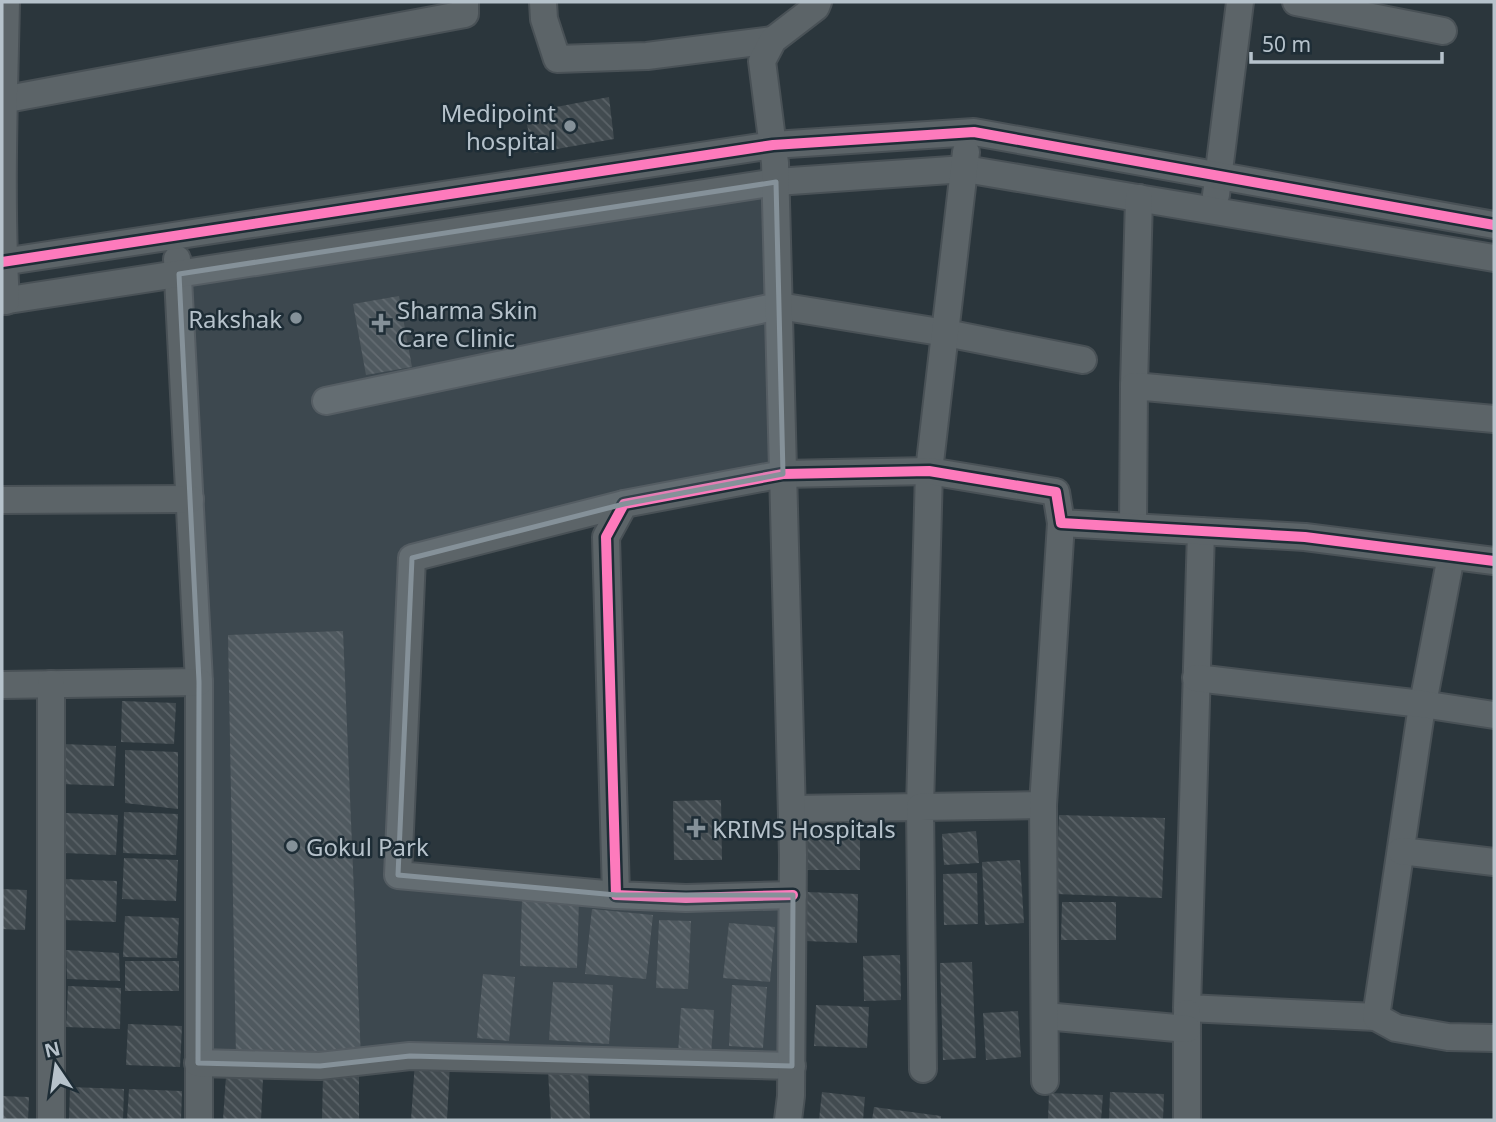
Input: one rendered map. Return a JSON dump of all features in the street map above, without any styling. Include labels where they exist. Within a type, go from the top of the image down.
[{"type":"street","points":[[6,2],[3,100],[4,301],[776,182],[965,169],[1494,258]]},
{"type":"street","points":[[3,100],[465,14],[464,2]]},
{"type":"street","points":[[543,2],[544,19],[557,59],[647,56],[773,40]]},
{"type":"street","points":[[788,1120],[792,1066],[792,809],[776,182],[762,61],[773,40],[816,7],[818,2]]},
{"type":"street","points":[[1213,210],[1240,2]]},
{"type":"street","points":[[1296,2],[1443,30]]},
{"type":"street","points":[[3,262],[773,145],[968,132],[1494,225]]},
{"type":"street","points":[[923,1069],[920,807],[929,471],[968,132]]},
{"type":"street","points":[[1133,527],[1139,198]]},
{"type":"street","points":[[175,236],[199,682],[199,1120]]},
{"type":"street","points":[[326,401],[779,306],[946,333],[1083,360]]},
{"type":"street","points":[[1134,386],[1494,419]]},
{"type":"street","points":[[793,895],[685,898],[615,895],[398,875],[412,558],[624,504],[783,474],[929,471],[1056,492],[1061,523],[1043,806],[1045,1081]]},
{"type":"street","points":[[2,500],[190,499]]},
{"type":"street","points":[[615,895],[606,537],[624,504]]},
{"type":"street","points":[[1061,523],[1304,537],[1494,561]]},
{"type":"street","points":[[1187,1118],[1187,1019],[1201,531]]},
{"type":"street","points":[[1376,1017],[1422,704],[1451,556]]},
{"type":"street","points":[[1196,678],[1494,715]]},
{"type":"street","points":[[2,685],[199,682]]},
{"type":"street","points":[[51,684],[51,1120]]},
{"type":"street","points":[[792,809],[1043,806]]},
{"type":"street","points":[[1401,851],[1494,862]]},
{"type":"street","points":[[1045,1016],[1187,1019],[1376,1017],[1396,1028],[1448,1037],[1494,1038]]},
{"type":"street","points":[[198,1063],[320,1066],[410,1056],[792,1066]]},
{"type":"highlighted area","points":[[776,182],[783,474],[624,504],[412,558],[398,875],[616,895],[793,895],[792,1066],[410,1056],[320,1066],[198,1063],[199,682],[179,274]]},
{"type":"building","name":"Medipoint hospital","points":[[609,97],[614,139],[534,153],[524,113]]},
{"type":"building","points":[[399,296],[412,367],[366,375],[353,304]]},
{"type":"building","name":"Gokul Park","points":[[343,631],[361,1059],[236,1057],[228,635]]},
{"type":"building","points":[[122,701],[176,703],[174,744],[121,742]]},
{"type":"building","points":[[62,744],[116,746],[114,786],[61,784]]},
{"type":"building","points":[[125,750],[178,752],[178,809],[125,803]]},
{"type":"building","points":[[721,800],[722,860],[674,860],[673,801]]},
{"type":"building","points":[[124,812],[178,814],[176,855],[123,853]]},
{"type":"building","points":[[65,813],[118,815],[116,855],[63,853]]},
{"type":"building","points":[[1059,815],[1165,818],[1162,898],[1056,894]]},
{"type":"building","points":[[976,831],[979,863],[944,865],[942,834]]},
{"type":"building","points":[[860,832],[860,870],[803,870],[803,833]]},
{"type":"building","points":[[124,858],[178,860],[176,901],[122,899]]},
{"type":"building","points":[[1020,860],[1024,923],[985,925],[982,862]]},
{"type":"building","points":[[977,873],[978,924],[944,925],[943,874]]},
{"type":"building","points":[[64,879],[117,881],[116,922],[63,920]]},
{"type":"building","points":[[2,889],[27,890],[25,930],[2,929]]},
{"type":"building","points":[[807,892],[858,894],[857,943],[805,941]]},
{"type":"building","points":[[522,899],[579,900],[577,968],[520,966]]},
{"type":"building","points":[[1062,902],[1116,902],[1116,940],[1061,940]]},
{"type":"building","points":[[592,909],[653,915],[646,979],[585,974]]},
{"type":"building","points":[[125,916],[179,918],[177,958],[123,957]]},
{"type":"building","points":[[659,920],[691,921],[688,989],[656,988]]},
{"type":"building","points":[[729,923],[775,927],[770,982],[723,978]]},
{"type":"building","points":[[66,950],[119,953],[120,981],[67,979]]},
{"type":"building","points":[[900,955],[901,1000],[864,1001],[863,956]]},
{"type":"building","points":[[125,961],[179,961],[179,991],[125,991]]},
{"type":"building","points":[[972,962],[976,1058],[943,1060],[940,963]]},
{"type":"building","points":[[483,974],[515,977],[509,1041],[477,1038]]},
{"type":"building","points":[[553,982],[613,985],[609,1044],[549,1040]]},
{"type":"building","points":[[732,985],[767,987],[763,1048],[729,1046]]},
{"type":"building","points":[[68,986],[121,988],[120,1029],[66,1027]]},
{"type":"building","points":[[816,1005],[869,1007],[867,1048],[814,1046]]},
{"type":"building","points":[[681,1008],[714,1010],[711,1056],[678,1054]]},
{"type":"building","points":[[1018,1011],[1021,1057],[986,1060],[983,1013]]},
{"type":"building","points":[[128,1024],[182,1026],[180,1067],[126,1065]]},
{"type":"building","points":[[415,1061],[450,1064],[447,1120],[411,1120]]},
{"type":"building","points":[[588,1071],[590,1120],[551,1120],[548,1072]]},
{"type":"building","points":[[323,1075],[359,1076],[359,1120],[322,1120]]},
{"type":"building","points":[[226,1076],[263,1078],[261,1120],[223,1120]]},
{"type":"building","points":[[70,1087],[124,1089],[123,1120],[69,1120]]},
{"type":"building","points":[[129,1089],[182,1091],[181,1120],[127,1120]]},
{"type":"building","points":[[822,1092],[865,1097],[863,1120],[819,1120]]},
{"type":"building","points":[[1110,1092],[1164,1094],[1163,1120],[1109,1120]]},
{"type":"building","points":[[1049,1093],[1103,1095],[1101,1120],[1048,1120]]},
{"type":"building","points":[[2,1096],[29,1097],[28,1120],[2,1120]]},
{"type":"building","points":[[874,1107],[941,1116],[941,1120],[872,1120]]},
{"type":"cycle path","points":[[2,262],[773,145],[974,132],[1494,225]]},
{"type":"cycle path","points":[[793,895],[686,898],[616,895],[606,537],[624,504],[783,474],[929,471],[1056,492],[1061,523],[1305,537],[1494,561]]},
{"type":"place","name":"Medipoint hospital","points":[[570,126]]},
{"type":"place","name":"Rakshak","points":[[296,318]]},
{"type":"place","name":"Sharma Skin Care Clinic","points":[[381,323]]},
{"type":"place","name":"KRIMS Hospitals","points":[[696,828]]},
{"type":"place","name":"Gokul Park","points":[[292,846]]}]
